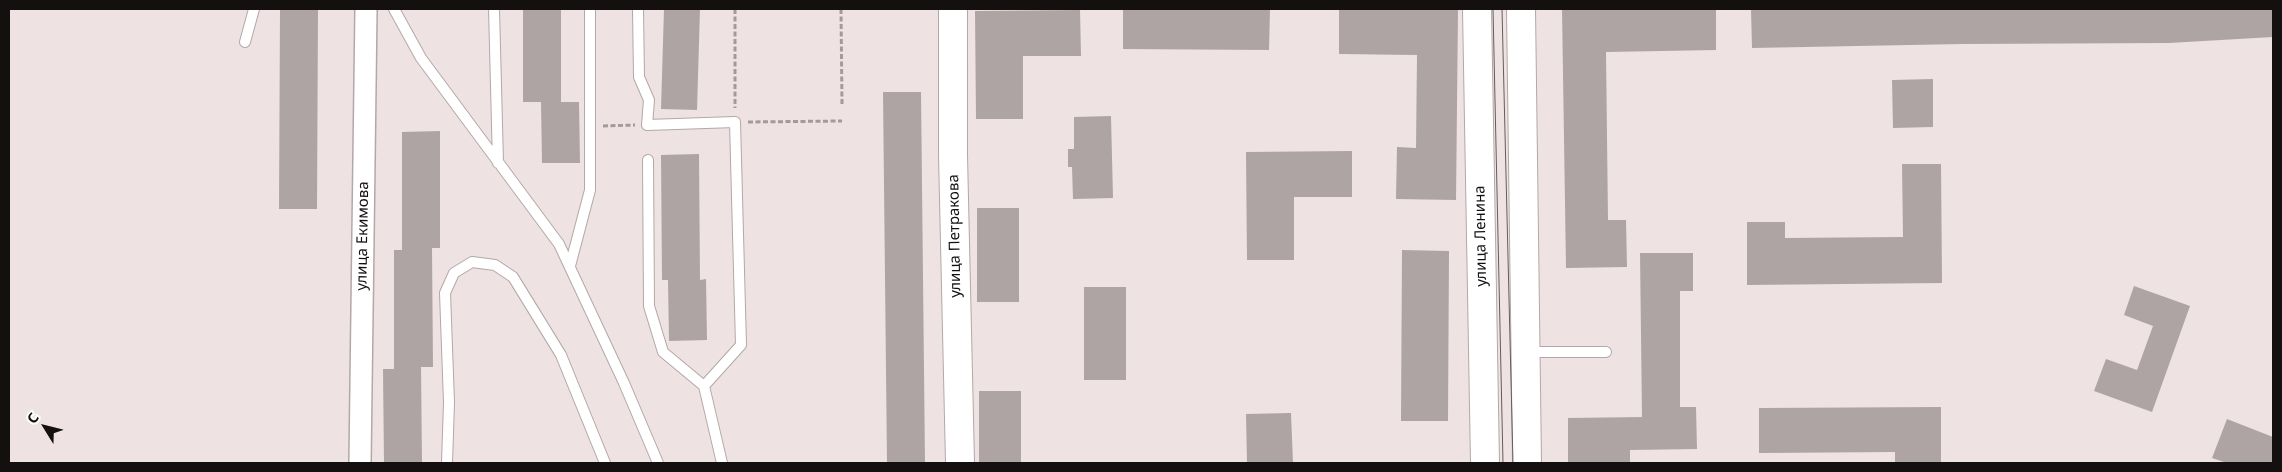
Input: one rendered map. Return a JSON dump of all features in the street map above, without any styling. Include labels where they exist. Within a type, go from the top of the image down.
[{"type":"main road","name":"улица Петракова","points":[[953,9],[953,154],[960,463]]},
{"type":"main road","name":"улица Ленина","points":[[1476,9],[1485,463]]},
{"type":"main road","points":[[1521,9],[1527,463]]},
{"type":"street","name":"улица Екимова","points":[[360,463],[366,9]]},
{"type":"lane","points":[[244,42],[254,9]]},
{"type":"lane","points":[[394,9],[420,58],[559,244],[624,383],[658,463]]},
{"type":"lane","points":[[494,9],[498,164]]},
{"type":"lane","points":[[570,266],[590,190],[590,9]]},
{"type":"lane","points":[[638,9],[639,77],[650,100],[647,125],[735,122],[741,345],[704,386]]},
{"type":"lane","points":[[648,160],[649,306],[663,352],[704,386],[722,463]]},
{"type":"lane","points":[[448,463],[445,293],[454,273],[472,262],[495,265],[513,277],[561,355],[605,463]]},
{"type":"lane","points":[[1526,352],[1606,352]]},
{"type":"path","points":[[735,9],[735,122],[842,121]]},
{"type":"path","points":[[841,9],[842,105]]},
{"type":"path","points":[[590,126],[647,125]]},
{"type":"building","points":[[280,9],[318,9],[317,209],[279,209]]},
{"type":"building","points":[[523,9],[561,9],[561,102],[579,102],[580,163],[542,163],[541,102],[523,102]]},
{"type":"building","points":[[664,9],[700,9],[697,110],[661,109]]},
{"type":"building","points":[[1123,9],[1270,9],[1269,50],[1123,49]]},
{"type":"building","points":[[1339,9],[1458,10],[1456,200],[1396,199],[1397,147],[1416,148],[1417,55],[1339,54]]},
{"type":"building","points":[[1562,9],[1716,9],[1716,50],[1606,52],[1608,220],[1626,220],[1627,267],[1566,268]]},
{"type":"building","points":[[1751,9],[2273,9],[2273,37],[2169,43],[1752,48]]},
{"type":"building","points":[[1080,10],[1081,56],[1023,56],[1023,119],[976,119],[975,11]]},
{"type":"building","points":[[1933,79],[1933,127],[1893,128],[1892,80]]},
{"type":"building","points":[[883,92],[921,92],[925,463],[887,463]]},
{"type":"building","points":[[1111,116],[1113,198],[1073,199],[1072,167],[1068,167],[1068,149],[1074,149],[1074,117]]},
{"type":"building","points":[[440,131],[440,248],[432,248],[433,367],[421,367],[422,463],[384,463],[383,369],[394,369],[394,250],[402,250],[402,132]]},
{"type":"building","points":[[1352,151],[1352,197],[1294,197],[1294,260],[1247,260],[1246,152]]},
{"type":"building","points":[[699,154],[700,280],[706,279],[707,340],[669,341],[668,280],[662,280],[661,155]]},
{"type":"building","points":[[1902,164],[1941,164],[1942,283],[1747,285],[1747,222],[1785,222],[1785,238],[1903,237]]},
{"type":"building","points":[[977,208],[1019,208],[1019,302],[977,302]]},
{"type":"building","points":[[1402,250],[1449,251],[1448,421],[1401,421]]},
{"type":"building","points":[[1640,253],[1693,253],[1693,291],[1680,291],[1680,407],[1696,407],[1697,449],[1630,450],[1630,463],[1568,463],[1568,418],[1642,417]]},
{"type":"building","points":[[2134,286],[2190,306],[2152,412],[2094,391],[2106,359],[2137,370],[2153,326],[2124,315]]},
{"type":"building","points":[[1084,287],[1126,287],[1126,380],[1084,380]]},
{"type":"building","points":[[979,391],[1021,391],[1021,463],[979,463]]},
{"type":"building","points":[[1941,407],[1941,463],[1895,463],[1895,452],[1759,453],[1759,408]]},
{"type":"building","points":[[1291,413],[1293,463],[1247,463],[1246,414]]},
{"type":"building","points":[[2227,419],[2273,437],[2273,463],[2227,463],[2212,458]]},
{"type":"tram line","points":[[1493,9],[1503,463]]},
{"type":"tram line","points":[[1502,9],[1513,463]]}]
